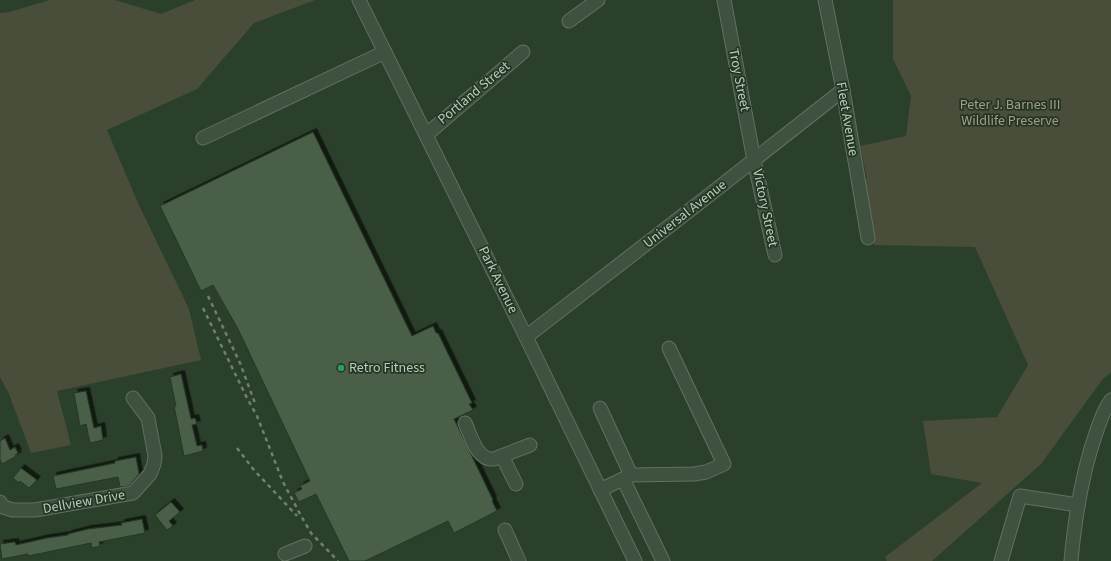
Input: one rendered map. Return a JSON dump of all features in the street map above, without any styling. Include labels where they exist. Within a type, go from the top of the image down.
[{"type":"street","name":"Park Avenue","points":[[359,0],[635,561]]},
{"type":"street","points":[[569,21],[598,0]]},
{"type":"street","name":"Troy Street","points":[[724,0],[754,160]]},
{"type":"street","name":"Fleet Avenue","points":[[825,0],[843,90],[868,238]]},
{"type":"street","points":[[203,138],[385,52]]},
{"type":"street","name":"Portland Street","points":[[426,135],[523,52]]},
{"type":"street","name":"Universal Avenue","points":[[526,337],[843,90]]},
{"type":"street","name":"Victory Street","points":[[754,160],[775,256]]},
{"type":"street","points":[[600,490],[627,477],[694,474],[706,472],[724,464],[669,348]]},
{"type":"street","name":"Dellview Drive","points":[[0,502],[3,507],[13,510],[35,510],[133,493],[150,474],[155,456],[148,418],[133,398]]},
{"type":"street","points":[[1071,561],[1078,505],[1091,447],[1105,407],[1111,400]]},
{"type":"street","points":[[600,408],[662,561]]},
{"type":"street","points":[[465,423],[478,452],[482,457],[489,460],[530,445]]},
{"type":"street","points":[[502,456],[516,484]]},
{"type":"street","points":[[1001,561],[1020,496],[1078,505]]},
{"type":"street","points":[[505,530],[519,561]]},
{"type":"street","points":[[284,554],[305,546]]},
{"type":"green space","points":[[50,0],[115,0],[161,14],[195,0],[315,0],[254,23],[197,89],[107,130],[138,203],[189,309],[201,360],[57,391],[71,445],[31,453],[9,394],[0,377],[0,13],[9,12]]},
{"type":"green space","name":"Peter J. Barnes III Wildlife Preserve","points":[[893,0],[1111,0],[1111,372],[1102,380],[1041,464],[932,561],[887,561],[885,557],[982,483],[931,474],[923,421],[997,417],[1028,365],[975,247],[874,245],[856,180],[867,178],[860,146],[906,136],[911,96],[893,59]]},
{"type":"building","points":[[313,132],[412,336],[433,326],[436,333],[438,333],[472,403],[469,404],[473,410],[454,419],[497,511],[454,533],[448,521],[365,561],[349,561],[316,494],[299,502],[294,493],[302,489],[300,486],[310,481],[238,329],[213,285],[201,291],[160,206]]},
{"type":"building","points":[[181,374],[191,419],[195,418],[197,424],[192,425],[197,446],[202,445],[203,451],[184,456],[170,377]]},
{"type":"building","points":[[86,391],[94,428],[101,426],[103,440],[90,443],[86,424],[80,426],[74,393]]},
{"type":"building","points":[[5,438],[10,450],[15,447],[18,453],[15,455],[18,455],[2,464],[0,460],[0,441]]},
{"type":"building","points":[[136,457],[139,474],[129,486],[120,487],[118,477],[56,489],[53,476]]},
{"type":"building","points":[[21,468],[37,480],[29,488],[13,478]]},
{"type":"building","points":[[171,502],[180,512],[169,521],[173,526],[167,530],[155,515]]},
{"type":"building","points":[[142,519],[145,533],[99,542],[100,546],[92,548],[91,543],[28,556],[28,554],[2,559],[0,544],[15,542],[16,545],[68,535],[88,529],[122,525],[121,523]]},
{"type":"railway","points":[[208,296],[240,363],[256,406]]},
{"type":"railway","points":[[203,308],[257,416],[283,482],[300,514],[311,533],[338,561]]},
{"type":"railway","points":[[237,448],[254,470],[297,516]]},
{"type":"place","name":"Retro Fitness","points":[[341,368]]}]
